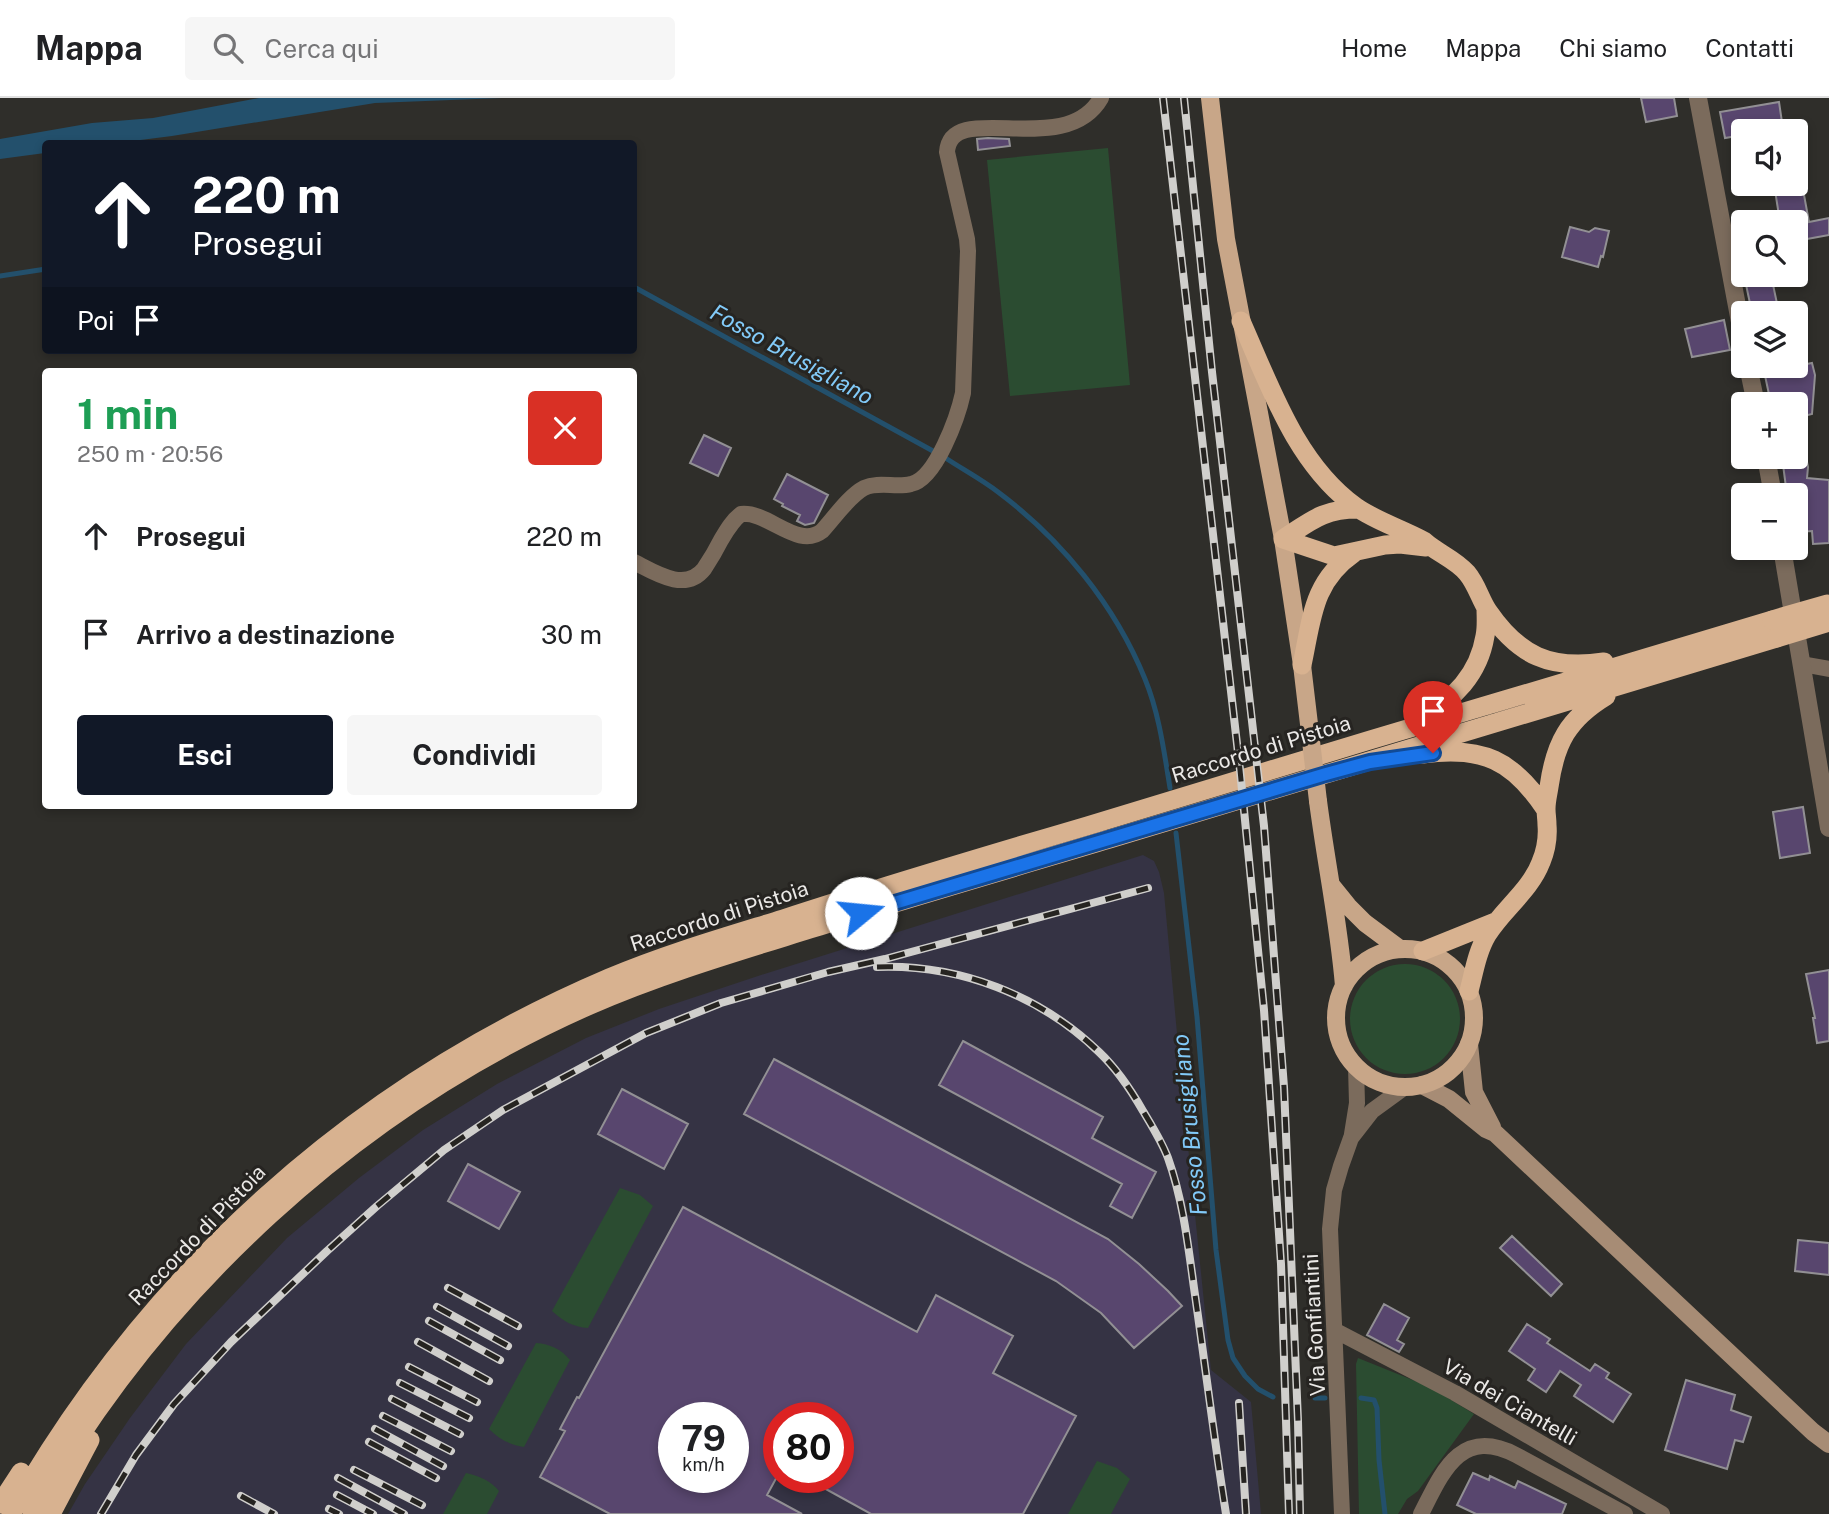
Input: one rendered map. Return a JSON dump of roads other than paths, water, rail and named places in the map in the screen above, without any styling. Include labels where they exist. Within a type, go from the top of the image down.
[{"type":"highway","points":[[1241,321],[1276,401],[1302,447],[1326,479],[1359,509],[1424,541],[1454,561],[1467,574],[1486,608],[1508,638],[1541,659],[1564,663],[1589,664],[1664,654]]},
{"type":"highway","points":[[1283,539],[1324,513],[1359,509]]},
{"type":"highway","points":[[1283,539],[1334,556],[1390,544],[1430,547]]},
{"type":"highway","points":[[1302,665],[1313,611],[1320,592],[1333,570],[1356,552]]},
{"type":"highway","points":[[1369,740],[1437,709],[1464,684],[1482,649],[1486,634],[1486,608]]},
{"type":"highway","name":"Raccordo di Pistoia","points":[[32,1514],[76,1443],[151,1341],[189,1296],[262,1221],[357,1142],[426,1094],[548,1024],[624,990],[734,952],[1642,678],[1828,610]]},
{"type":"highway","name":"Raccordo di Pistoia","points":[[11,1514],[66,1427],[149,1314],[246,1212],[377,1106],[449,1058],[513,1022],[613,976],[711,941],[932,872],[1664,654],[1775,629]]},
{"type":"highway","points":[[1469,991],[1481,947],[1496,922],[1529,884],[1541,861],[1547,835],[1546,810],[1552,766],[1559,744],[1569,726],[1595,702],[1642,678]]},
{"type":"highway","points":[[1370,762],[1447,751],[1483,755],[1506,765],[1532,790],[1546,810]]},
{"type":"highway","points":[[1423,951],[1496,922]]},
{"type":"highway","points":[[51,1514],[115,1389]]},
{"type":"highway","points":[[0,1504],[38,1450],[66,1427]]},
{"type":"main road","points":[[1210,98],[1226,239],[1283,539],[1344,986]]},
{"type":"main road","points":[[1331,884],[1365,923],[1400,949]]},
{"type":"main road","points":[[1400,949],[1423,951],[1442,959],[1454,968],[1462,979],[1469,991],[1475,1018],[1473,1034],[1461,1059],[1437,1080],[1414,1086],[1394,1087],[1369,1077],[1356,1067],[1343,1050],[1337,1029],[1337,1007],[1344,986],[1356,969],[1369,959],[1400,949]]},
{"type":"main road","points":[[1469,1044],[1475,1093],[1495,1133]]},
{"type":"main road","points":[[1414,1086],[1449,1099],[1495,1133],[1813,1432],[1829,1444]]},
{"type":"street","points":[[1025,112],[1047,118],[1073,118],[1091,111],[1101,98]]},
{"type":"street","points":[[1698,98],[1736,301]]},
{"type":"street","points":[[637,564],[666,578],[691,579],[703,569],[730,526],[741,514],[755,515],[796,534],[817,536],[854,496],[866,487],[880,484],[909,485],[927,474],[949,434],[963,393],[968,251],[947,152],[950,132],[958,116]]},
{"type":"street","points":[[1784,560],[1802,664],[1824,765],[1829,828]]},
{"type":"street","points":[[1802,664],[1829,669]]},
{"type":"street","name":"Via Gonfiantini","points":[[1342,1514],[1330,1229],[1337,1180],[1352,1138],[1357,1103],[1356,1067]]},
{"type":"street","name":"Via Gonfiantini","points":[[1352,1138],[1372,1111],[1414,1086]]},
{"type":"street","name":"Via dei Ciantelli","points":[[1336,1331],[1455,1393],[1662,1514]]},
{"type":"street","points":[[1421,1514],[1451,1462],[1467,1450],[1489,1446],[1516,1454],[1626,1514]]},
{"type":"water","points":[[259,98],[502,98],[375,103],[141,140],[42,140],[42,153],[0,159],[0,139],[92,123],[153,118]]},
{"type":"waterway","name":"Fosso Brusigliano","points":[[0,276],[42,270]]},
{"type":"waterway","name":"Fosso Brusigliano","points":[[637,289],[933,451]]},
{"type":"waterway","name":"Fosso Brusigliano","points":[[944,457],[992,487],[1021,510],[1064,552],[1102,600],[1133,652],[1150,692],[1170,788]]},
{"type":"waterway","name":"Fosso Brusigliano","points":[[1176,833],[1197,1017],[1216,1250],[1228,1340],[1233,1358],[1245,1376],[1258,1389],[1273,1397]]},
{"type":"waterway","name":"Fosso Brusigliano","points":[[1315,1398],[1325,1398]]},
{"type":"waterway","name":"Fosso Brusigliano","points":[[1361,1398],[1374,1400],[1377,1408],[1385,1514]]},
{"type":"railway","points":[[1163,98],[1240,770],[1264,1010],[1281,1264],[1289,1514]]},
{"type":"railway","points":[[1184,98],[1264,826],[1284,1087],[1300,1514]]},
{"type":"railway","points":[[101,1514],[136,1455],[174,1404],[231,1342],[377,1206],[444,1150],[503,1110],[646,1033],[721,1003],[828,972],[1148,888]]},
{"type":"railway","points":[[877,967],[938,971],[997,987],[1024,999],[1051,1014],[1099,1052],[1134,1095],[1166,1152],[1181,1206],[1226,1514]]},
{"type":"railway","points":[[448,1288],[518,1326]]},
{"type":"railway","points":[[437,1307],[508,1346]]},
{"type":"railway","points":[[429,1321],[500,1360]]},
{"type":"railway","points":[[418,1342],[489,1381]]},
{"type":"railway","points":[[409,1367],[477,1402]]},
{"type":"railway","points":[[400,1383],[469,1418]]},
{"type":"railway","points":[[392,1399],[460,1434]]},
{"type":"railway","points":[[1239,1403],[1246,1514]]},
{"type":"railway","points":[[383,1416],[451,1451]]},
{"type":"railway","points":[[375,1429],[443,1466]]},
{"type":"railway","points":[[369,1442],[436,1478]]},
{"type":"railway","points":[[354,1470],[422,1505]]},
{"type":"railway","points":[[338,1478],[404,1514]]},
{"type":"railway","points":[[337,1495],[373,1514]]},
{"type":"railway","points":[[241,1496],[274,1514]]},
{"type":"railway","points":[[329,1509],[339,1514]]}]
